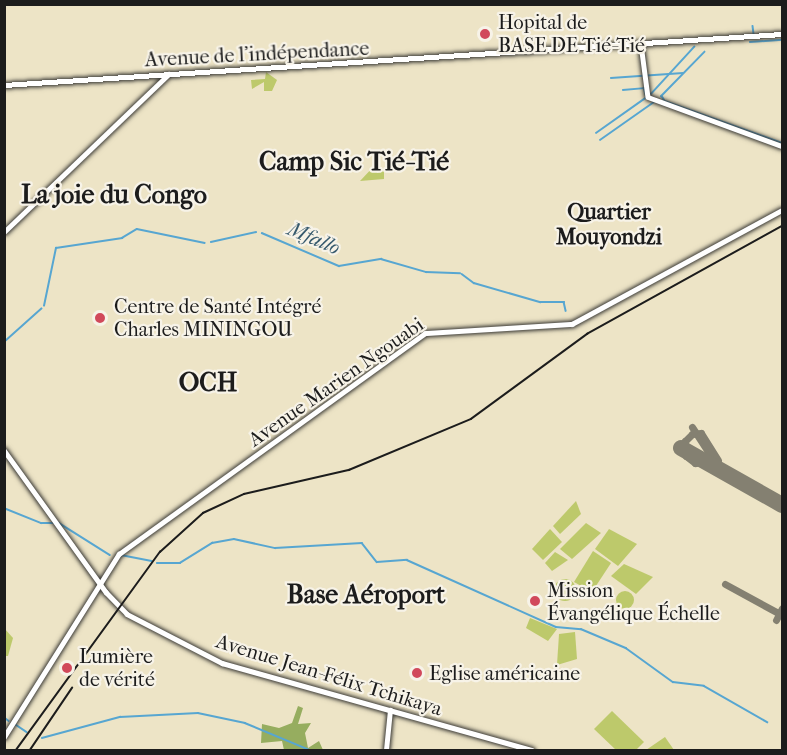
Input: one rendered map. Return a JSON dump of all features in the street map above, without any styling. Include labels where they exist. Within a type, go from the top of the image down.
[{"type":"street","points":[[783,34],[641,44],[646,94],[653,99],[783,146]]},
{"type":"street","name":"Avenue de l'indépendance","points":[[4,85],[641,44]]},
{"type":"street","points":[[4,231],[168,74]]},
{"type":"street","name":"Avenue Marien Ngouabi","points":[[4,737],[81,608],[99,582],[134,541],[425,333],[572,324],[783,210]]},
{"type":"street","name":"Avenue Jean-Félix Tchikaya","points":[[4,452],[99,582],[127,614],[222,663],[532,750]]},
{"type":"street","points":[[386,750],[390,710]]},
{"type":"green space","points":[[266,72],[277,80],[272,91],[264,91],[264,82],[252,89],[251,80],[265,79]]},
{"type":"green space","points":[[376,164],[377,173],[384,170],[384,179],[360,181]]},
{"type":"green space","points":[[576,501],[581,514],[560,534],[553,526]]},
{"type":"green space","points":[[586,523],[601,533],[572,559],[560,549]]},
{"type":"green space","points":[[550,529],[562,542],[543,560],[532,549]]},
{"type":"green space","points":[[609,529],[637,544],[618,566],[595,549]]},
{"type":"green space","points":[[593,551],[611,563],[592,592],[574,582]]},
{"type":"green space","points":[[555,552],[568,560],[552,571],[545,563]]},
{"type":"green space","points":[[624,564],[653,577],[636,594],[611,576]]},
{"type":"green space","points":[[565,579],[573,582],[576,590],[573,598],[565,601],[557,598],[554,590],[557,582]]},
{"type":"green space","points":[[625,591],[631,594],[634,600],[631,606],[625,609],[619,606],[616,600],[619,594]]},
{"type":"green space","points":[[530,618],[557,629],[548,641],[526,628]]},
{"type":"green space","points":[[4,628],[13,638],[8,656],[5,656]]},
{"type":"green space","points":[[575,632],[577,659],[557,665],[559,634]]},
{"type":"green space","points":[[298,706],[303,708],[298,724],[311,723],[305,733],[308,748],[319,741],[323,750],[284,750],[282,741],[261,743],[262,724],[279,728],[292,723]]},
{"type":"green space","points":[[612,711],[644,742],[636,750],[616,750],[594,729]]},
{"type":"green space","points":[[665,737],[674,750],[646,750]]},
{"type":"waterway","points":[[753,26],[754,34]]},
{"type":"waterway","points":[[750,42],[782,40]]},
{"type":"waterway","points":[[651,94],[694,47]]},
{"type":"waterway","points":[[705,52],[662,96],[665,101],[782,143]]},
{"type":"waterway","points":[[611,78],[683,73]]},
{"type":"waterway","points":[[623,90],[644,88],[647,98]]},
{"type":"waterway","points":[[596,133],[647,97]]},
{"type":"waterway","points":[[600,140],[654,102]]},
{"type":"waterway","name":"Mfallo","points":[[44,306],[56,248],[122,238],[137,229],[205,243]]},
{"type":"waterway","name":"Mfallo","points":[[211,242],[256,232]]},
{"type":"waterway","name":"Mfallo","points":[[262,233],[339,266],[381,259],[426,272],[460,273]]},
{"type":"waterway","name":"Mfallo","points":[[462,274],[474,283],[540,302],[564,302],[566,311]]},
{"type":"waterway","name":"Mfallo","points":[[4,342],[41,309]]},
{"type":"waterway","points":[[4,508],[41,523],[54,523]]},
{"type":"waterway","points":[[59,523],[110,555]]},
{"type":"waterway","points":[[157,563],[180,563],[212,543],[234,539],[275,548],[362,543],[377,562],[407,560],[556,627],[581,629],[626,648],[673,682],[704,686],[767,722]]},
{"type":"waterway","points":[[121,555],[151,561]]},
{"type":"waterway","points":[[42,738],[120,717],[198,713],[245,723],[310,750]]},
{"type":"waterway","points":[[4,717],[9,721]]},
{"type":"waterway","points":[[15,724],[27,732]]},
{"type":"taxiway","points":[[692,427],[720,470]]},
{"type":"taxiway","points":[[705,462],[695,463],[686,456],[685,441],[692,434],[701,433],[718,460]]},
{"type":"taxiway","points":[[725,584],[780,614]]},
{"type":"taxiway","points":[[776,620],[782,608]]},
{"type":"runway","points":[[681,448],[782,505]]},
{"type":"railway","points":[[16,750],[160,552],[203,513],[244,494],[349,470],[471,419],[587,334],[782,226]]},
{"type":"railway","points":[[30,750],[72,688]]},
{"type":"place","name":"Hopital de BASE DE Tié-Tié","points":[[485,34]]},
{"type":"place","name":"Centre de Santé Intégré Charles MININGOU","points":[[100,318]]},
{"type":"place","name":"Mission Évangélique Échelle","points":[[535,601]]},
{"type":"place","name":"Lumière de vérité","points":[[67,668]]},
{"type":"place","name":"Eglise américaine","points":[[417,673]]},
{"type":"district","name":"Camp Sic Tié-Tié","points":[[354,162]]},
{"type":"district","name":"La joie du Congo","points":[[114,195]]},
{"type":"district","name":"Quartier Mouyondzi","points":[[609,224]]},
{"type":"district","name":"OCH","points":[[208,383]]},
{"type":"district","name":"Base Aéroport","points":[[366,595]]}]
